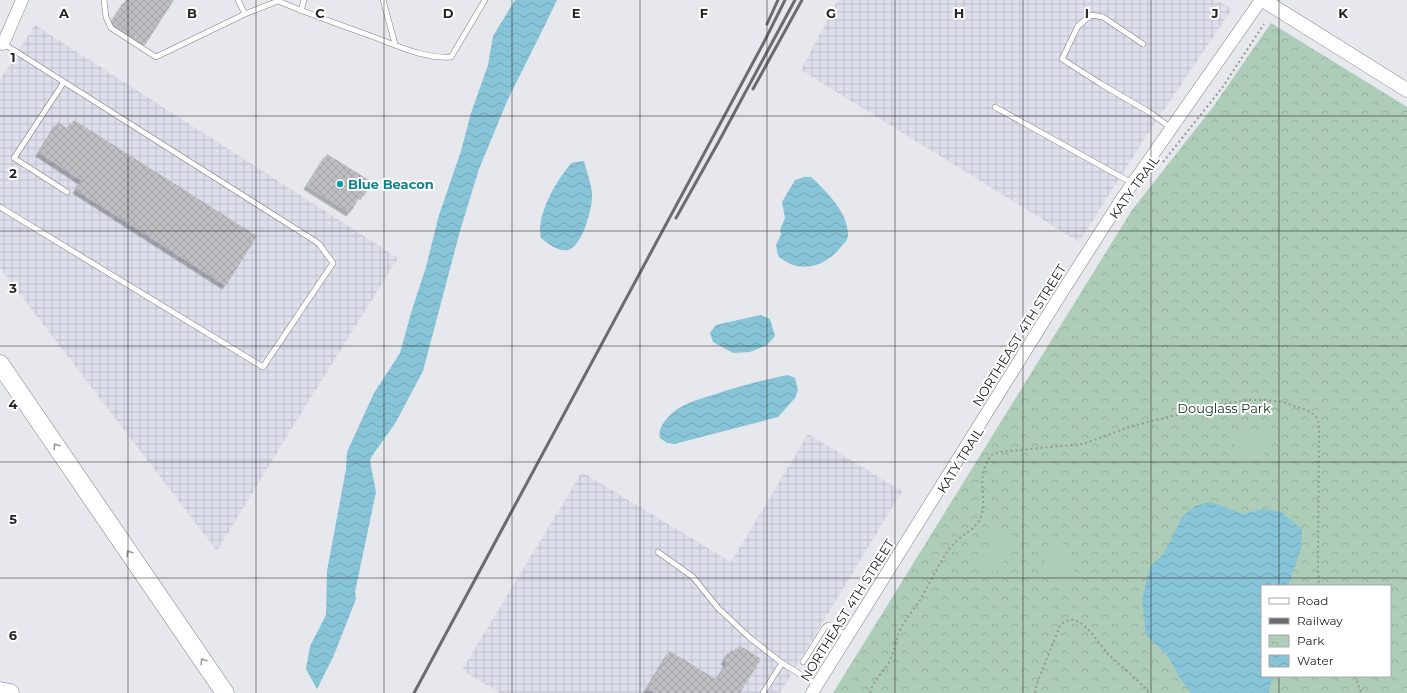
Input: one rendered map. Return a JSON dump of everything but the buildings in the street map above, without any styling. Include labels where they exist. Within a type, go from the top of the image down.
[{"type":"highway","points":[[0,364],[225,693]]},
{"type":"highway","points":[[0,691],[10,693]]},
{"type":"main road","points":[[1262,0],[1407,90]]},
{"type":"street","points":[[1,45],[22,0]]},
{"type":"street","name":"NORTHEAST 4TH STREET","points":[[815,689],[1055,304],[1132,184],[1262,0]]},
{"type":"lane","points":[[104,0],[106,17],[111,28],[156,57],[245,14],[278,0],[301,11],[440,58],[452,57],[485,0]]},
{"type":"lane","points":[[238,0],[245,14]]},
{"type":"lane","points":[[301,11],[304,0]]},
{"type":"lane","points":[[383,0],[395,44]]},
{"type":"lane","points":[[1143,44],[1103,17],[1091,15],[1078,26],[1062,59],[1149,112],[1172,128]]},
{"type":"lane","points":[[0,207],[263,367],[334,263],[315,241],[64,82],[1,45]]},
{"type":"lane","points":[[64,82],[14,158],[67,192]]},
{"type":"lane","points":[[995,106],[1132,184]]},
{"type":"lane","points":[[658,552],[693,576],[718,608],[750,638],[815,689]]},
{"type":"lane","points":[[803,662],[825,627],[829,625],[848,636]]},
{"type":"lane","points":[[763,693],[782,663]]},
{"type":"path","name":"KATY TRAIL","points":[[1160,165],[1222,88],[1264,24]]},
{"type":"path","points":[[870,693],[872,687],[889,662],[895,649],[900,630],[920,601],[949,548],[959,537],[976,525],[980,518],[983,510],[983,470],[991,455],[999,452],[1083,444],[1132,426],[1212,406],[1248,400],[1283,402],[1306,410],[1317,418],[1319,425],[1319,585]]},
{"type":"path","points":[[1035,693],[1037,683],[1060,626],[1072,619],[1080,622],[1108,654],[1148,693]]},
{"type":"path","points":[[1355,677],[1361,693]]},
{"type":"shaded area","points":[[838,0],[1216,0],[1232,9],[1145,138],[1079,242],[801,70]]},
{"type":"shaded area","points":[[35,25],[398,258],[217,551],[0,268],[0,80]]},
{"type":"shaded area","points":[[808,434],[902,491],[780,693],[500,693],[462,670],[582,472],[731,562]]},
{"type":"green space","name":"Douglass Park","points":[[1271,23],[1407,107],[1407,693],[833,693],[1132,210],[1213,107]]},
{"type":"green space","points":[[1246,429],[1262,431],[1267,436],[1269,443],[1267,450],[1262,457],[1255,462],[1248,464],[1240,462],[1233,455],[1234,443],[1237,436]]},
{"type":"green space","points":[[1001,530],[1011,532],[1014,539],[1001,566],[998,570],[991,572],[983,568],[980,561],[988,548],[991,534]]},
{"type":"green space","points":[[1056,542],[1065,545],[1071,560],[1075,580],[1070,585],[1063,586],[1045,569],[1044,562],[1048,556],[1052,544]]},
{"type":"water","points":[[515,0],[557,0],[508,99],[479,169],[460,231],[423,371],[396,422],[370,461],[376,492],[355,592],[356,599],[334,655],[317,689],[306,669],[310,646],[326,615],[327,571],[346,469],[347,452],[374,393],[400,353],[426,267],[439,215],[461,151],[471,113],[488,65],[493,36]]},
{"type":"water","points":[[584,161],[592,193],[592,203],[588,218],[582,235],[573,247],[568,250],[557,249],[541,238],[540,230],[543,212],[551,193],[569,166],[572,163]]},
{"type":"water","points":[[804,177],[811,177],[836,203],[844,218],[848,235],[845,242],[835,254],[822,262],[808,267],[794,265],[780,258],[776,245],[781,235],[780,230],[785,218],[782,202],[795,180]]},
{"type":"water","points":[[760,315],[770,319],[775,336],[767,345],[750,352],[733,353],[713,342],[710,333],[716,325]]},
{"type":"water","points":[[788,375],[795,378],[798,390],[795,398],[778,417],[674,444],[667,443],[660,438],[660,430],[664,422],[680,407],[743,386]]},
{"type":"water","points":[[1210,502],[1243,514],[1263,509],[1281,512],[1302,529],[1301,549],[1288,585],[1261,585],[1261,677],[1274,677],[1269,693],[1191,693],[1180,678],[1167,655],[1146,635],[1142,599],[1150,567],[1165,552],[1182,517],[1195,506]]},
{"type":"railway","points":[[767,24],[778,0]]},
{"type":"railway","points":[[414,693],[763,44],[785,0]]},
{"type":"railway","points":[[676,218],[795,0]]},
{"type":"railway","points":[[753,89],[802,0]]},
{"type":"place","name":"Blue Beacon","points":[[340,184]]}]
